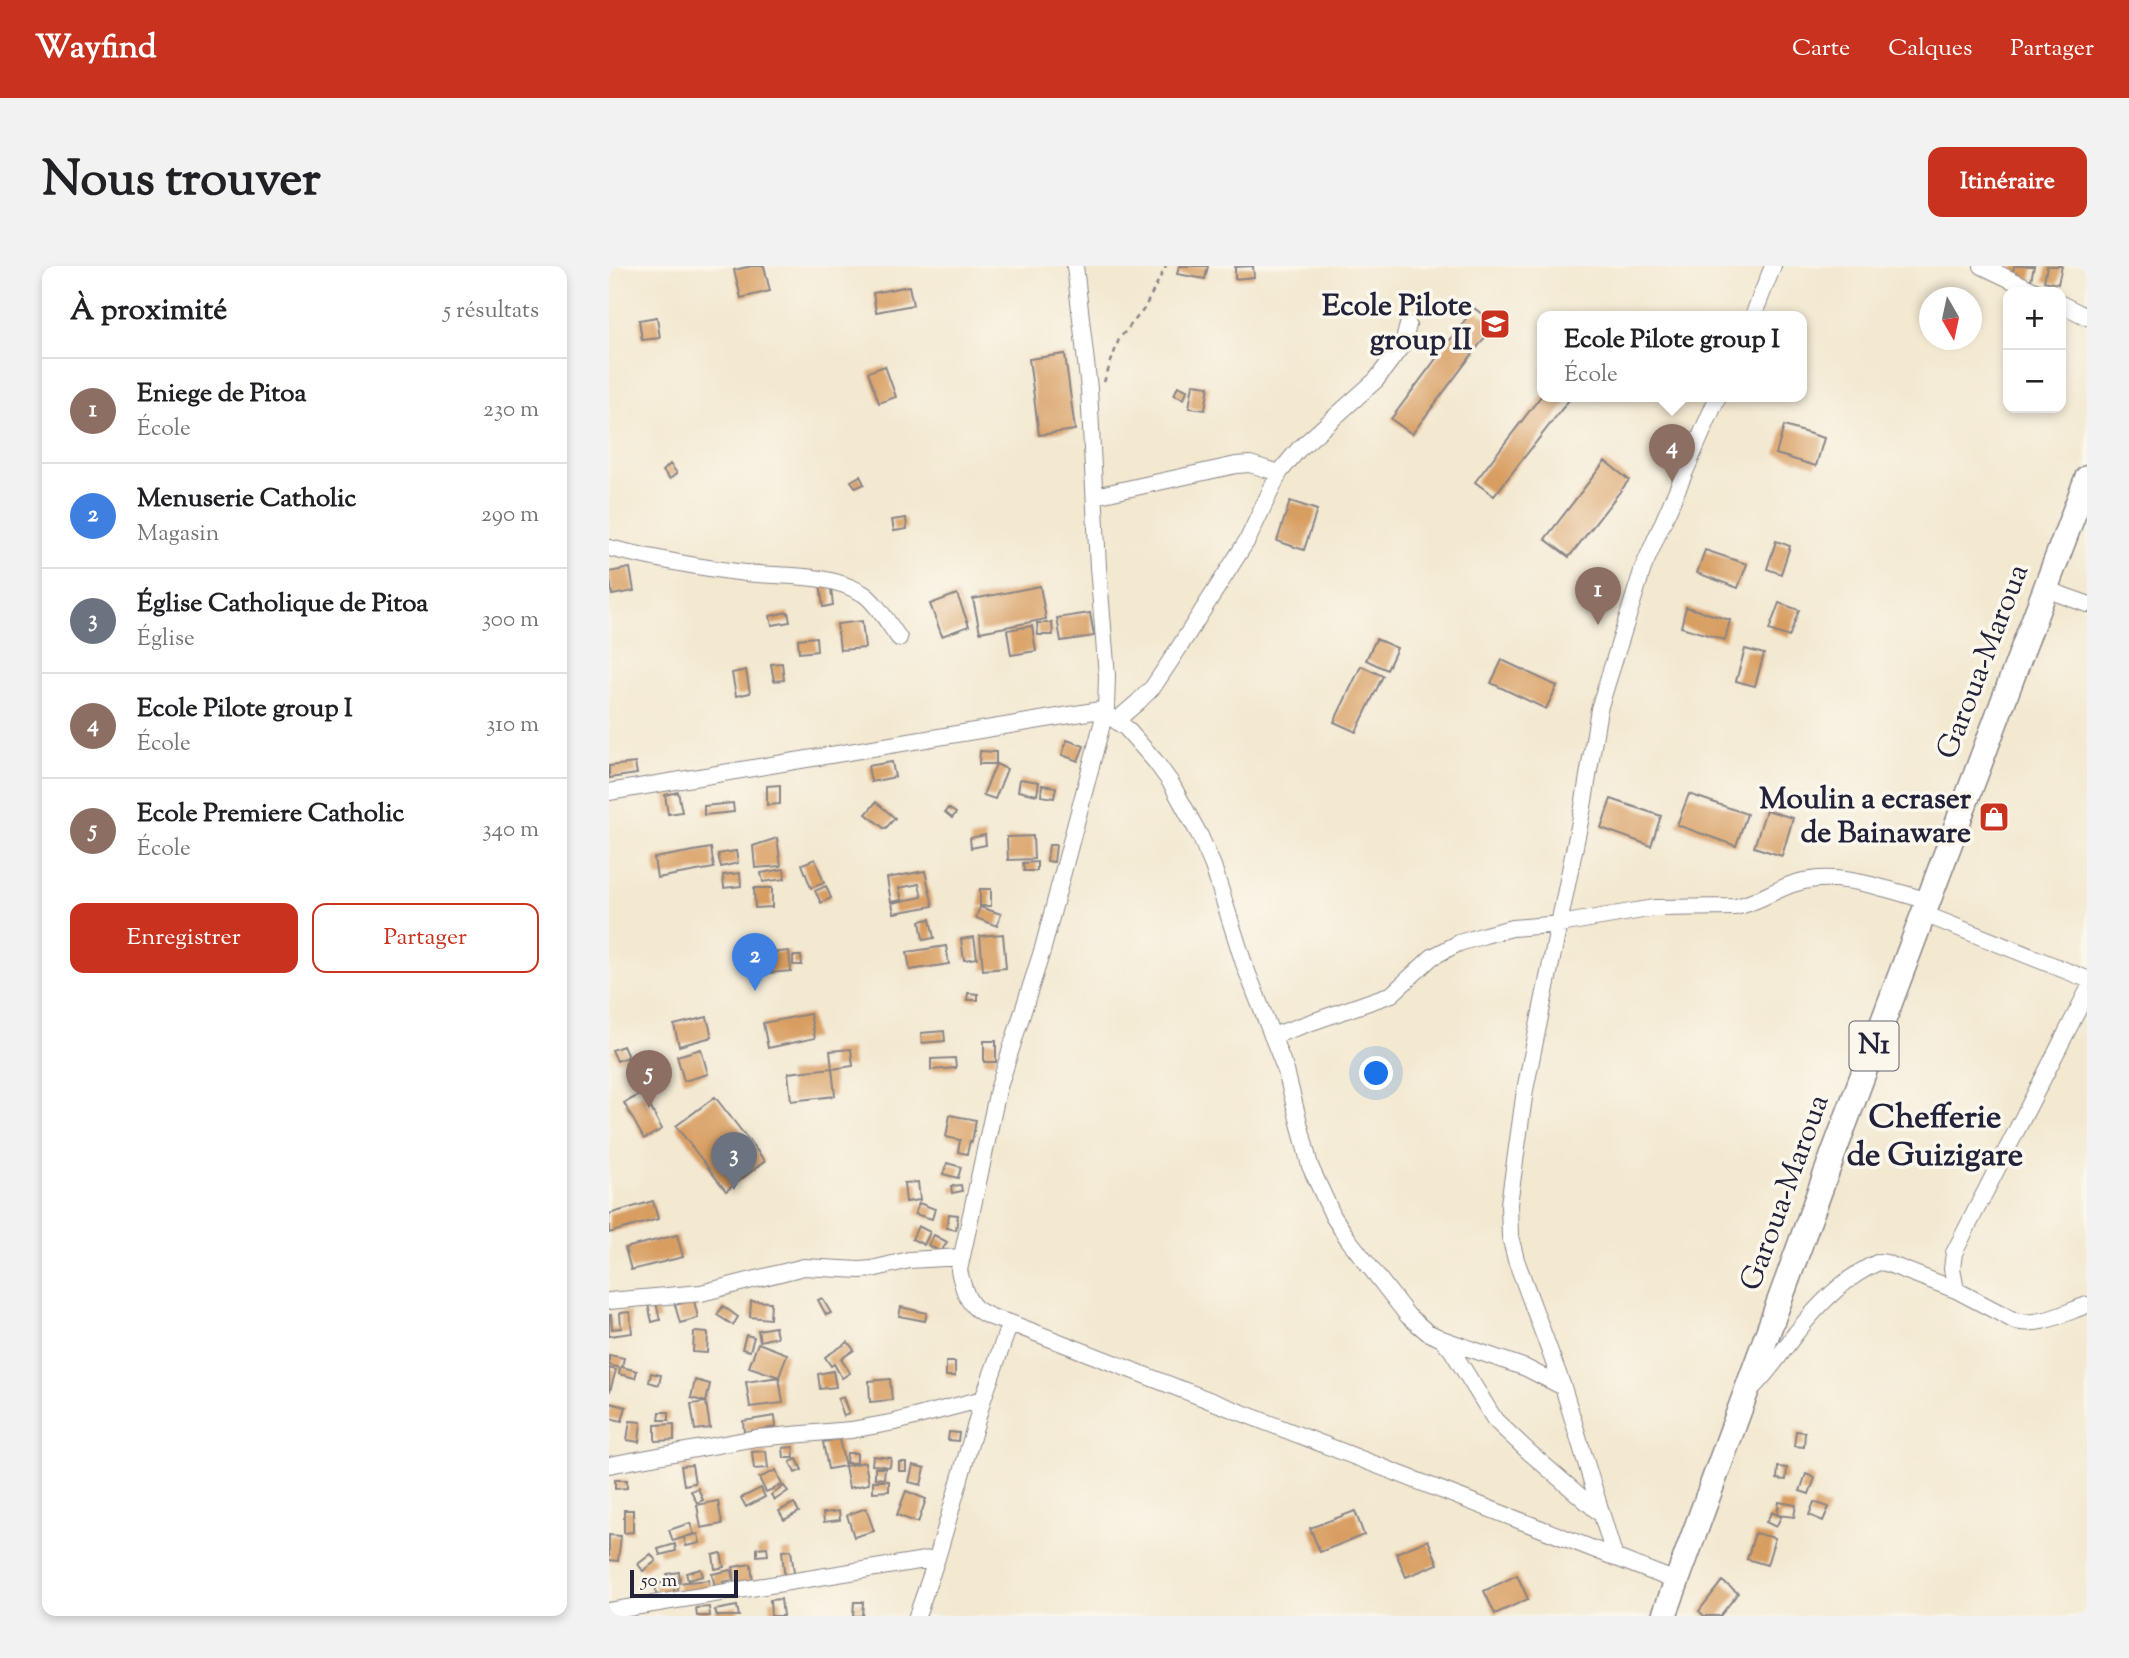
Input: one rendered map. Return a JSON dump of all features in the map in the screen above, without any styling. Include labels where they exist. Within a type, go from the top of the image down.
[{"type":"highway","name":"Garoua-Maroua","points":[[1664,1616],[2087,478]]},
{"type":"street","points":[[1075,266],[1089,389],[1109,714],[1043,948],[998,1090],[959,1270],[967,1300],[986,1316],[1677,1581]]},
{"type":"street","points":[[1755,311],[1773,266]]},
{"type":"street","points":[[1982,266],[2026,287]]},
{"type":"street","points":[[2066,306],[2087,317]]},
{"type":"street","points":[[609,792],[1109,714],[1138,702],[1153,687],[1248,539],[1279,473],[1298,450],[1376,380],[1403,344],[1408,325]]},
{"type":"street","points":[[1615,1558],[1563,1387],[1516,1260],[1510,1236],[1509,1204],[1525,1090],[1583,807],[1599,709],[1643,568],[1715,402]]},
{"type":"street","points":[[1095,496],[1236,465],[1250,464],[1279,473]]},
{"type":"street","points":[[609,548],[677,564],[749,573],[797,575],[846,585],[865,594],[899,638]]},
{"type":"street","points":[[2045,589],[2087,604]]},
{"type":"street","points":[[1109,714],[1126,728],[1156,761],[1200,836],[1292,1091],[1310,1166],[1333,1216],[1348,1239],[1408,1316],[1427,1332],[1526,1368],[1563,1387]]},
{"type":"street","points":[[1272,1036],[1392,993],[1432,957],[1459,943],[1512,928],[1560,924],[1654,908],[1735,907],[1749,904],[1795,883],[1812,880],[1856,882],[1926,908],[2087,979]]},
{"type":"street","points":[[1956,1290],[1952,1269],[1954,1253],[2087,992]]},
{"type":"street","points":[[609,1301],[701,1293],[804,1267],[860,1270],[909,1259],[962,1257]]},
{"type":"street","points":[[1745,1395],[1767,1374],[1798,1331],[1838,1288],[1879,1262],[1956,1290],[2023,1323],[2039,1322],[2087,1305]]},
{"type":"street","points":[[917,1616],[937,1558],[983,1399],[1010,1323]]},
{"type":"street","points":[[1442,1339],[1464,1368],[1495,1420],[1602,1515]]},
{"type":"street","points":[[609,1465],[756,1438],[852,1430],[895,1422],[983,1399]]},
{"type":"street","points":[[609,1611],[937,1558]]},
{"type":"path","points":[[1102,387],[1119,339],[1145,309],[1166,266]]},
{"type":"building","points":[[764,266],[770,291],[741,298],[734,270]]},
{"type":"building","points":[[1179,266],[1208,266],[1205,279],[1177,274]]},
{"type":"building","points":[[1253,266],[1254,277],[1235,279],[1235,267]]},
{"type":"building","points":[[2014,266],[2034,266],[2031,280],[2012,275]]},
{"type":"building","points":[[2047,266],[2062,266],[2058,284],[2044,281]]},
{"type":"building","points":[[909,286],[913,305],[876,312],[873,293]]},
{"type":"building","points":[[1474,308],[1495,324],[1412,434],[1391,419]]},
{"type":"building","points":[[657,317],[660,338],[642,340],[639,320]]},
{"type":"building","points":[[1065,354],[1075,430],[1039,435],[1029,359]]},
{"type":"building","points":[[885,366],[896,397],[879,403],[868,372]]},
{"type":"building","points":[[1193,384],[1209,386],[1205,410],[1189,408]]},
{"type":"building","points":[[1178,386],[1187,390],[1184,399],[1174,395]]},
{"type":"building","points":[[1537,401],[1567,402],[1494,496],[1475,482]]},
{"type":"building","points":[[1784,426],[1824,438],[1816,466],[1776,454]]},
{"type":"building","points":[[1605,461],[1629,480],[1569,557],[1545,539]]},
{"type":"building","points":[[670,464],[677,473],[670,479],[663,471]]},
{"type":"building","points":[[860,476],[864,484],[856,488],[851,481]]},
{"type":"building","points":[[1290,501],[1317,510],[1304,550],[1277,541]]},
{"type":"building","points":[[906,518],[907,529],[894,531],[892,520]]},
{"type":"building","points":[[1776,541],[1790,546],[1781,574],[1767,569]]},
{"type":"building","points":[[1705,550],[1747,564],[1738,588],[1697,573]]},
{"type":"building","points":[[630,568],[634,591],[612,595],[609,572]]},
{"type":"building","points":[[830,581],[833,605],[823,607],[820,582]]},
{"type":"building","points":[[1040,586],[1046,619],[980,632],[973,599]]},
{"type":"building","points":[[957,594],[969,626],[942,636],[930,604]]},
{"type":"building","points":[[1779,603],[1799,610],[1789,637],[1769,630]]},
{"type":"building","points":[[1686,607],[1730,620],[1725,640],[1681,627]]},
{"type":"building","points":[[788,612],[790,622],[772,625],[770,616]]},
{"type":"building","points":[[1090,613],[1094,636],[1061,641],[1057,618]]},
{"type":"building","points":[[862,621],[865,648],[840,650],[837,624]]},
{"type":"building","points":[[1037,623],[1052,623],[1053,635],[1038,635]]},
{"type":"building","points":[[1032,626],[1036,651],[1011,655],[1007,630]]},
{"type":"building","points":[[816,637],[817,651],[799,653],[798,639]]},
{"type":"building","points":[[1376,639],[1397,648],[1387,670],[1366,660]]},
{"type":"building","points":[[1745,649],[1764,654],[1755,686],[1736,681]]},
{"type":"building","points":[[1502,660],[1557,686],[1546,709],[1491,683]]},
{"type":"building","points":[[782,663],[784,680],[774,681],[771,664]]},
{"type":"building","points":[[1361,666],[1383,676],[1356,732],[1334,722]]},
{"type":"building","points":[[746,670],[750,693],[736,696],[732,673]]},
{"type":"building","points":[[1067,740],[1084,746],[1078,761],[1062,755]]},
{"type":"building","points":[[980,751],[996,752],[996,764],[979,764]]},
{"type":"building","points":[[892,762],[895,777],[871,782],[868,766]]},
{"type":"building","points":[[635,763],[637,774],[609,778],[609,766]]},
{"type":"building","points":[[996,764],[1007,769],[995,799],[983,795]]},
{"type":"building","points":[[1020,779],[1039,782],[1037,795],[1018,791]]},
{"type":"building","points":[[780,785],[780,804],[767,805],[767,786]]},
{"type":"building","points":[[1042,785],[1056,787],[1054,798],[1041,796]]},
{"type":"building","points":[[678,792],[682,812],[668,814],[665,795]]},
{"type":"building","points":[[1689,794],[1747,814],[1736,846],[1677,825]]},
{"type":"building","points":[[1611,799],[1661,816],[1651,846],[1601,828]]},
{"type":"building","points":[[876,802],[895,818],[885,829],[866,814]]},
{"type":"building","points":[[733,803],[734,812],[704,815],[704,806]]},
{"type":"building","points":[[948,808],[956,813],[952,818],[945,812]]},
{"type":"building","points":[[1766,810],[1793,818],[1782,856],[1754,847]]},
{"type":"building","points":[[985,835],[986,845],[971,848],[970,838]]},
{"type":"building","points":[[1033,836],[1034,859],[1008,860],[1007,837]]},
{"type":"building","points":[[777,838],[781,866],[755,868],[753,846]]},
{"type":"building","points":[[1049,845],[1056,845],[1054,862],[1047,861]]},
{"type":"building","points":[[711,848],[714,868],[657,878],[654,858]]},
{"type":"building","points":[[736,851],[738,863],[721,867],[718,854]]},
{"type":"building","points":[[815,859],[824,883],[811,888],[802,864]]},
{"type":"building","points":[[1037,862],[1037,871],[1024,871],[1023,863]]},
{"type":"building","points":[[784,869],[785,879],[763,882],[761,873]]},
{"type":"building","points":[[925,871],[933,906],[894,913],[892,903],[922,897],[919,884],[899,888],[902,900],[891,902],[887,878]]},
{"type":"building","points":[[740,873],[741,886],[724,888],[723,875]]},
{"type":"building","points":[[826,886],[831,898],[821,903],[815,891]]},
{"type":"building","points":[[754,888],[772,888],[772,907],[755,908]]},
{"type":"building","points":[[980,889],[991,889],[991,906],[980,906]]},
{"type":"building","points":[[980,907],[1001,914],[997,926],[976,918]]},
{"type":"building","points":[[930,919],[934,938],[923,940],[920,921]]},
{"type":"building","points":[[1003,934],[1006,968],[983,970],[980,936]]},
{"type":"building","points":[[974,937],[977,958],[964,960],[961,939]]},
{"type":"building","points":[[946,946],[949,964],[910,970],[907,952]]},
{"type":"building","points":[[789,951],[791,971],[758,974],[756,954]]},
{"type":"building","points":[[793,956],[801,956],[802,965],[793,965]]},
{"type":"building","points":[[968,993],[978,994],[978,1000],[967,1000]]},
{"type":"building","points":[[810,1014],[815,1038],[768,1048],[763,1023]]},
{"type":"building","points":[[707,1017],[712,1037],[679,1046],[674,1025]]},
{"type":"building","points":[[944,1031],[945,1041],[922,1043],[921,1033]]},
{"type":"building","points":[[984,1041],[996,1041],[996,1062],[984,1062]]},
{"type":"building","points":[[623,1046],[628,1057],[617,1061],[612,1050]]},
{"type":"building","points":[[701,1049],[708,1074],[684,1081],[677,1056]]},
{"type":"building","points":[[851,1049],[853,1066],[832,1069],[830,1051]]},
{"type":"building","points":[[955,1058],[956,1068],[931,1070],[931,1059]]},
{"type":"building","points":[[832,1068],[835,1096],[791,1101],[788,1073]]},
{"type":"building","points":[[643,1093],[662,1129],[644,1139],[624,1103]]},
{"type":"building","points":[[715,1097],[765,1161],[726,1191],[676,1126]]},
{"type":"building","points":[[950,1115],[976,1120],[967,1154],[958,1152],[960,1140],[946,1137]]},
{"type":"building","points":[[947,1163],[961,1167],[958,1178],[943,1174]]},
{"type":"building","points":[[918,1182],[920,1200],[906,1202],[904,1183]]},
{"type":"building","points":[[961,1185],[962,1191],[952,1193],[951,1186]]},
{"type":"building","points":[[653,1201],[658,1219],[609,1233],[609,1214]]},
{"type":"building","points":[[919,1203],[935,1209],[932,1219],[915,1214]]},
{"type":"building","points":[[949,1214],[958,1215],[956,1230],[947,1228]]},
{"type":"building","points":[[918,1226],[930,1232],[924,1245],[912,1239]]},
{"type":"building","points":[[677,1235],[683,1257],[631,1270],[625,1248]]},
{"type":"building","points":[[934,1235],[947,1242],[941,1252],[928,1245]]},
{"type":"building","points":[[822,1298],[831,1313],[826,1315],[818,1300]]},
{"type":"building","points":[[694,1300],[698,1318],[680,1323],[675,1305]]},
{"type":"building","points":[[751,1301],[771,1302],[770,1319],[750,1317]]},
{"type":"building","points":[[656,1303],[660,1320],[652,1322],[648,1304]]},
{"type":"building","points":[[723,1306],[738,1317],[733,1325],[717,1315]]},
{"type":"building","points":[[901,1307],[927,1313],[925,1321],[899,1316]]},
{"type":"building","points":[[630,1312],[632,1333],[609,1336],[609,1315],[612,1329],[621,1328],[620,1313]]},
{"type":"building","points":[[775,1327],[777,1337],[760,1341],[758,1330]]},
{"type":"building","points":[[694,1332],[708,1333],[707,1353],[693,1352]]},
{"type":"building","points":[[746,1335],[754,1337],[750,1351],[742,1349]]},
{"type":"building","points":[[848,1342],[854,1350],[841,1359],[850,1373],[842,1378],[834,1364],[831,1366],[825,1357]]},
{"type":"building","points":[[758,1343],[787,1354],[779,1377],[749,1367]]},
{"type":"building","points":[[609,1355],[624,1358],[622,1367],[637,1371],[635,1378],[619,1374],[620,1368],[609,1365]]},
{"type":"building","points":[[946,1362],[955,1362],[955,1376],[946,1376]]},
{"type":"building","points":[[609,1368],[616,1370],[610,1391],[609,1391]]},
{"type":"building","points":[[833,1371],[836,1387],[820,1389],[818,1374]]},
{"type":"building","points":[[651,1373],[661,1375],[659,1385],[649,1382]]},
{"type":"building","points":[[779,1377],[783,1403],[750,1407],[746,1382]]},
{"type":"building","points":[[890,1379],[892,1400],[870,1402],[869,1381]]},
{"type":"building","points":[[695,1380],[710,1384],[706,1402],[691,1398]]},
{"type":"building","points":[[843,1397],[849,1414],[844,1416],[838,1399]]},
{"type":"building","points":[[706,1402],[710,1428],[695,1430],[691,1404]]},
{"type":"building","points":[[610,1403],[626,1407],[622,1421],[609,1418]]},
{"type":"building","points":[[660,1412],[669,1412],[669,1420],[659,1420]]},
{"type":"building","points":[[775,1416],[776,1427],[744,1432],[743,1421]]},
{"type":"building","points":[[630,1421],[641,1422],[639,1442],[627,1440]]},
{"type":"building","points":[[674,1424],[674,1440],[655,1441],[655,1425]]},
{"type":"building","points":[[1796,1431],[1805,1432],[1804,1447],[1794,1446]]},
{"type":"building","points":[[949,1432],[959,1433],[958,1441],[948,1440]]},
{"type":"building","points":[[839,1439],[845,1466],[828,1469],[823,1442]]},
{"type":"building","points":[[793,1447],[794,1458],[784,1458],[783,1448]]},
{"type":"building","points":[[766,1451],[768,1468],[754,1469],[752,1452]]},
{"type":"building","points":[[847,1453],[857,1453],[857,1463],[846,1463]]},
{"type":"building","points":[[873,1456],[891,1458],[890,1467],[872,1465]]},
{"type":"building","points":[[797,1459],[802,1470],[795,1473],[790,1462]]},
{"type":"building","points":[[865,1462],[869,1484],[849,1488],[845,1466]]},
{"type":"building","points":[[899,1462],[906,1462],[906,1471],[899,1471]]},
{"type":"building","points":[[692,1465],[695,1483],[684,1485],[681,1466]]},
{"type":"building","points":[[913,1465],[925,1468],[921,1485],[909,1482]]},
{"type":"building","points":[[1778,1467],[1787,1468],[1786,1480],[1777,1479]]},
{"type":"building","points":[[875,1468],[885,1468],[884,1479],[875,1478]]},
{"type":"building","points":[[776,1470],[782,1485],[766,1492],[759,1478]]},
{"type":"building","points":[[1806,1474],[1815,1478],[1809,1494],[1800,1491]]},
{"type":"building","points":[[615,1480],[627,1480],[627,1488],[615,1489]]},
{"type":"building","points":[[873,1481],[889,1481],[889,1491],[873,1492]]},
{"type":"building","points":[[784,1486],[788,1491],[775,1500],[771,1495]]},
{"type":"building","points":[[698,1488],[703,1500],[697,1503],[691,1491]]},
{"type":"building","points":[[761,1488],[765,1497],[746,1507],[741,1498]]},
{"type":"building","points":[[906,1491],[926,1499],[918,1523],[897,1515]]},
{"type":"building","points":[[718,1501],[722,1524],[701,1528],[697,1505]]},
{"type":"building","points":[[1779,1502],[1796,1505],[1794,1517],[1777,1515]]},
{"type":"building","points":[[1814,1502],[1829,1507],[1823,1521],[1809,1515]]},
{"type":"building","points":[[794,1503],[799,1512],[784,1520],[779,1511]]},
{"type":"building","points":[[866,1508],[874,1531],[854,1537],[847,1515]]},
{"type":"building","points":[[624,1510],[633,1510],[633,1532],[624,1533]]},
{"type":"building","points":[[839,1511],[840,1520],[824,1522],[823,1513]]},
{"type":"building","points":[[1355,1511],[1364,1535],[1320,1552],[1310,1528]]},
{"type":"building","points":[[1772,1512],[1781,1517],[1776,1527],[1766,1522]]},
{"type":"building","points":[[690,1523],[694,1534],[673,1541],[669,1530]]},
{"type":"building","points":[[1755,1533],[1775,1538],[1767,1565],[1747,1559]]},
{"type":"building","points":[[698,1534],[700,1543],[686,1546],[684,1537]]},
{"type":"building","points":[[609,1535],[621,1536],[618,1561],[609,1560]]},
{"type":"building","points":[[1428,1540],[1438,1564],[1406,1577],[1396,1553]]},
{"type":"building","points":[[675,1544],[676,1551],[660,1555],[658,1549]]},
{"type":"building","points":[[767,1547],[768,1555],[757,1556],[757,1548]]},
{"type":"building","points":[[791,1550],[795,1580],[785,1581],[782,1551]]},
{"type":"building","points":[[721,1553],[724,1567],[715,1569],[713,1555]]},
{"type":"building","points":[[651,1554],[656,1561],[643,1571],[638,1564]]},
{"type":"building","points":[[751,1564],[753,1582],[735,1584],[733,1567]]},
{"type":"building","points":[[701,1569],[703,1576],[688,1580],[686,1573]]},
{"type":"building","points":[[731,1570],[733,1580],[723,1582],[725,1589],[716,1591],[712,1574]]},
{"type":"building","points":[[679,1572],[680,1580],[673,1581],[675,1598],[657,1600],[655,1584],[668,1582],[667,1574]]},
{"type":"building","points":[[1517,1575],[1528,1599],[1495,1614],[1484,1591]]},
{"type":"building","points":[[709,1580],[710,1592],[679,1595],[677,1583]]},
{"type":"building","points":[[1722,1581],[1738,1593],[1720,1616],[1704,1616],[1699,1611]]},
{"type":"building","points":[[781,1599],[783,1616],[771,1616],[770,1600]]},
{"type":"building","points":[[854,1602],[863,1602],[862,1616],[853,1616]]},
{"type":"building","points":[[737,1606],[739,1616],[717,1616],[715,1610]]},
{"type":"building","points":[[709,1607],[710,1616],[697,1616],[696,1608]]},
{"type":"place","name":"Ecole Pilote group II","points":[[1495,324]]},
{"type":"place","name":"Ecole Pilote group I","points":[[1672,482]]},
{"type":"place","name":"Eniege de Pitoa","points":[[1598,625]]},
{"type":"place","name":"Moulin a ecraser de Bainaware","points":[[1994,817]]},
{"type":"place","name":"Menuserie Catholic","points":[[755,991]]},
{"type":"place","name":"Ecole Premiere Catholic","points":[[649,1108]]},
{"type":"place","name":"Église Catholique de Pitoa","points":[[734,1190]]},
{"type":"district","name":"Chefferie de Guizigare","points":[[1935,1138]]}]
